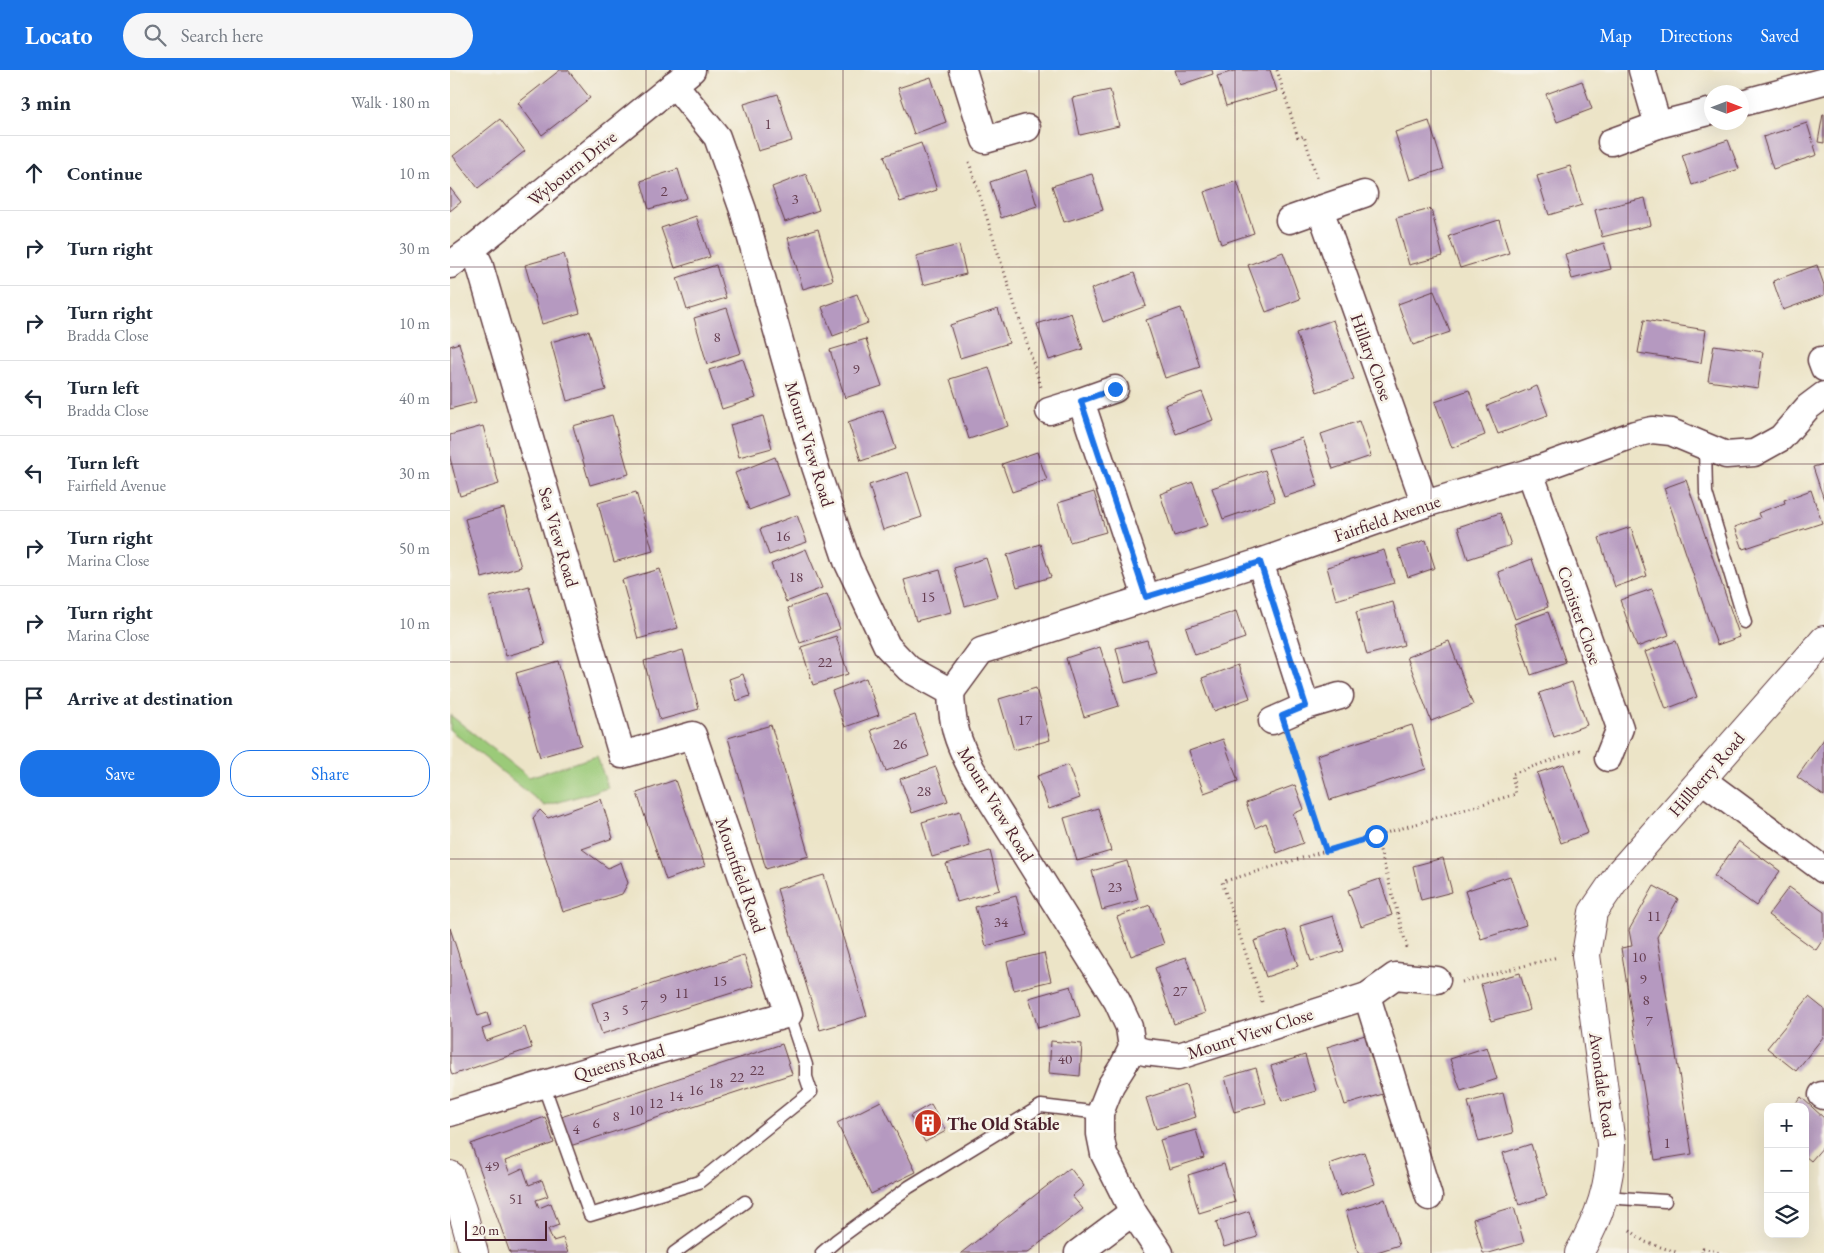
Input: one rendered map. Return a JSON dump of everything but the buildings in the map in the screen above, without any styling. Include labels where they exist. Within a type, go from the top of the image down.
[{"type":"highway","name":"Hillberry Road","points":[[1593,912],[1621,871],[1824,640]]},
{"type":"highway","name":"Avondale Road","points":[[1579,1253],[1588,1237],[1604,1197],[1609,1178],[1611,1144],[1586,955],[1593,912]]},
{"type":"highway","points":[[450,1175],[474,1253]]},
{"type":"street","points":[[963,70],[974,144],[1027,128]]},
{"type":"street","points":[[1642,70],[1658,126]]},
{"type":"street","name":"Wybourn Drive","points":[[450,265],[683,77]]},
{"type":"street","name":"Mount View Road","points":[[683,77],[717,137],[743,210],[814,466],[847,561],[887,646],[909,669],[951,692],[952,719],[959,743],[972,770],[1116,1001],[1129,1027],[1132,1048]]},
{"type":"street","points":[[1749,101],[1824,81]]},
{"type":"street","points":[[1611,142],[1704,113]]},
{"type":"street","points":[[1289,220],[1364,194]]},
{"type":"street","name":"Hillary Close","points":[[1320,209],[1425,504]]},
{"type":"street","name":"Sea View Road","points":[[472,249],[479,263],[622,755],[693,735]]},
{"type":"street","points":[[1048,411],[1115,389]]},
{"type":"street","name":"Fairfield Avenue","points":[[951,692],[981,651],[1260,562],[1425,504],[1530,472],[1635,434],[1652,430],[1671,432],[1726,455],[1754,453],[1781,438],[1808,407],[1824,395]]},
{"type":"street","points":[[1081,401],[1146,597]]},
{"type":"street","name":"Conister Close","points":[[1530,472],[1620,728],[1610,754]]},
{"type":"street","points":[[1260,562],[1306,706]]},
{"type":"street","points":[[1277,719],[1306,706],[1340,696]]},
{"type":"street","name":"Mountfield Road","points":[[693,735],[789,1014]]},
{"type":"street","points":[[1701,779],[1824,870]]},
{"type":"street","name":"Mount View Close","points":[[1132,1048],[1145,1052],[1179,1056],[1367,996],[1395,976],[1426,979]]},
{"type":"street","points":[[1367,996],[1429,1196]]},
{"type":"street","name":"Queens Road","points":[[450,1113],[543,1084],[789,1014]]},
{"type":"street","points":[[1132,1048],[1124,1066],[1111,1085],[1100,1113],[1100,1134],[1104,1154],[1133,1212],[1160,1253]]},
{"type":"street","points":[[1078,1253],[1133,1212]]},
{"type":"lane","points":[[1706,446],[1706,493],[1745,622]]},
{"type":"lane","points":[[543,1084],[590,1215],[699,1182],[811,1092],[806,1077],[806,1065],[789,1014]]},
{"type":"lane","points":[[822,1253],[909,1187],[1041,1106],[1100,1113]]},
{"type":"lane","points":[[1604,1197],[1665,1201]]},
{"type":"lane","points":[[674,1253],[745,1202]]},
{"type":"path","points":[[1277,70],[1298,138],[1304,136],[1322,192],[1320,209]]},
{"type":"path","points":[[974,144],[1048,411]]},
{"type":"path","points":[[1277,719],[1326,851]]},
{"type":"path","points":[[1270,1026],[1222,882],[1516,794],[1512,774],[1585,748],[1610,754]]},
{"type":"path","points":[[1376,836],[1426,979],[1456,984],[1566,955]]},
{"type":"path","points":[[1630,1230],[1645,1242],[1680,1253]]},
{"type":"path","points":[[1702,1253],[1703,1248],[1720,1253]]},
{"type":"green space","points":[[450,715],[529,777],[597,756],[608,788],[545,806],[450,730]]},
{"type":"place","name":"The Old Stable","points":[[928,1123]]},
{"type":"route","points":[[1115,389],[1081,401],[1146,597],[1260,562],[1306,706],[1282,716],[1326,851],[1376,836]]}]
